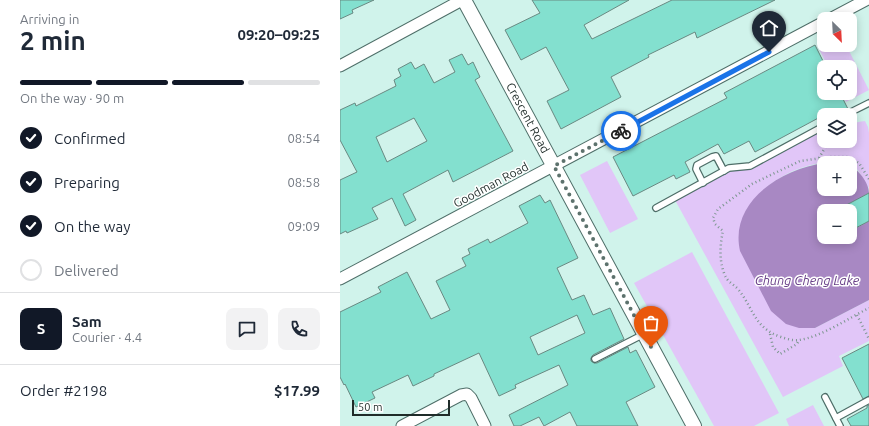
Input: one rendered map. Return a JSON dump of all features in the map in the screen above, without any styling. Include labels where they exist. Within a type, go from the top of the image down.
[{"type":"street","points":[[340,66],[463,0]]},
{"type":"street","name":"Crescent Road","points":[[463,0],[694,426]]},
{"type":"street","points":[[843,12],[866,0]]},
{"type":"street","name":"Goodman Road","points":[[340,279],[817,26]]},
{"type":"street","points":[[402,426],[461,395],[467,394],[471,398],[485,426]]},
{"type":"lane","points":[[857,109],[869,103]]},
{"type":"lane","points":[[656,208],[729,168],[750,166],[817,130]]},
{"type":"lane","points":[[703,182],[696,169],[697,165],[712,157],[716,156],[724,171]]},
{"type":"lane","points":[[595,359],[644,334]]},
{"type":"lane","points":[[825,397],[840,426]]},
{"type":"lane","points":[[836,418],[869,400]]},
{"type":"path","points":[[817,158],[800,161],[752,184],[718,209],[713,218],[716,224],[723,231],[720,243],[720,253],[724,273],[729,282],[737,287],[759,323],[770,334],[787,339],[799,340],[827,330],[869,308]]},
{"type":"path","points":[[857,162],[869,179]]},
{"type":"path","points":[[857,315],[869,339]]},
{"type":"path","points":[[770,334],[773,347],[780,354],[797,344],[799,340]]},
{"type":"shaded area","points":[[820,52],[850,52],[854,60],[824,60]]},
{"type":"shaded area","points":[[857,67],[869,90],[857,96]]},
{"type":"shaded area","points":[[865,121],[869,133],[869,188],[857,169],[857,156],[817,156],[817,164],[804,167],[782,176],[763,191],[747,209],[815,328],[869,300],[869,341],[839,356],[843,366],[783,397],[675,200],[729,171],[751,168],[817,133],[817,148],[857,148],[858,122]]},
{"type":"shaded area","points":[[607,161],[638,219],[610,233],[580,175]]},
{"type":"shaded area","points":[[692,252],[779,413],[754,426],[714,426],[634,283]]},
{"type":"shaded area","points":[[813,405],[824,426],[789,426],[786,419]]},
{"type":"water","name":"Chung Cheng Lake","points":[[817,164],[817,196],[857,196],[857,171],[860,173],[869,189],[869,193],[848,204],[817,204],[817,244],[857,244],[857,228],[869,221],[869,300],[815,328],[799,328],[786,324],[771,311],[740,251],[739,233],[743,217],[751,203],[762,190],[776,180],[808,166]]},
{"type":"building","points":[[340,0],[374,0],[352,10],[353,13],[340,19]]},
{"type":"building","points":[[532,0],[629,0],[584,25],[592,39],[672,0],[775,0],[697,38],[695,32],[648,55],[649,57],[611,77],[621,97],[561,129],[547,101],[569,90],[546,47],[521,60],[505,30],[540,13]]},
{"type":"building","points":[[815,45],[817,52],[818,52],[822,60],[817,60],[817,100],[844,100],[848,108],[817,108],[817,119],[755,152],[749,141],[724,154],[718,144],[685,162],[690,172],[676,179],[674,175],[633,196],[613,157],[727,98],[724,93]]},
{"type":"building","points":[[462,54],[468,65],[473,62],[480,77],[475,80],[513,151],[453,182],[448,170],[403,194],[416,220],[405,226],[392,198],[372,208],[378,219],[347,233],[346,231],[340,234],[340,180],[357,172],[340,140],[340,110],[355,103],[356,106],[396,86],[394,80],[401,76],[398,69],[411,62],[415,69],[424,64],[434,83],[455,72],[449,60]],"holes":[[[414,118],[427,141],[387,162],[376,137]]]},
{"type":"building","points":[[869,193],[869,221],[857,227],[857,204],[848,204]]},
{"type":"building","points":[[540,195],[545,203],[550,200],[578,258],[557,268],[572,300],[584,295],[593,315],[610,308],[624,339],[593,355],[591,361],[597,363],[628,347],[630,353],[636,350],[655,387],[626,402],[638,426],[577,426],[570,412],[544,426],[539,417],[520,426],[514,426],[509,415],[568,385],[559,365],[515,385],[516,388],[499,396],[479,353],[434,374],[434,376],[413,386],[408,375],[372,392],[375,398],[356,407],[340,377],[340,312],[381,292],[378,287],[407,272],[431,319],[450,310],[436,281],[466,266],[462,258],[470,254],[468,249],[488,239],[490,243],[528,223],[519,206]],"holes":[[[577,315],[585,333],[538,355],[530,337]]]},
{"type":"building","points":[[869,344],[869,396],[863,399],[842,358]]},
{"type":"building","points":[[869,405],[869,426],[851,426],[847,419],[867,408]]},
{"type":"way so far","points":[[621,131],[554,166],[651,347]]},
{"type":"route","points":[[621,131],[769,52]]}]
